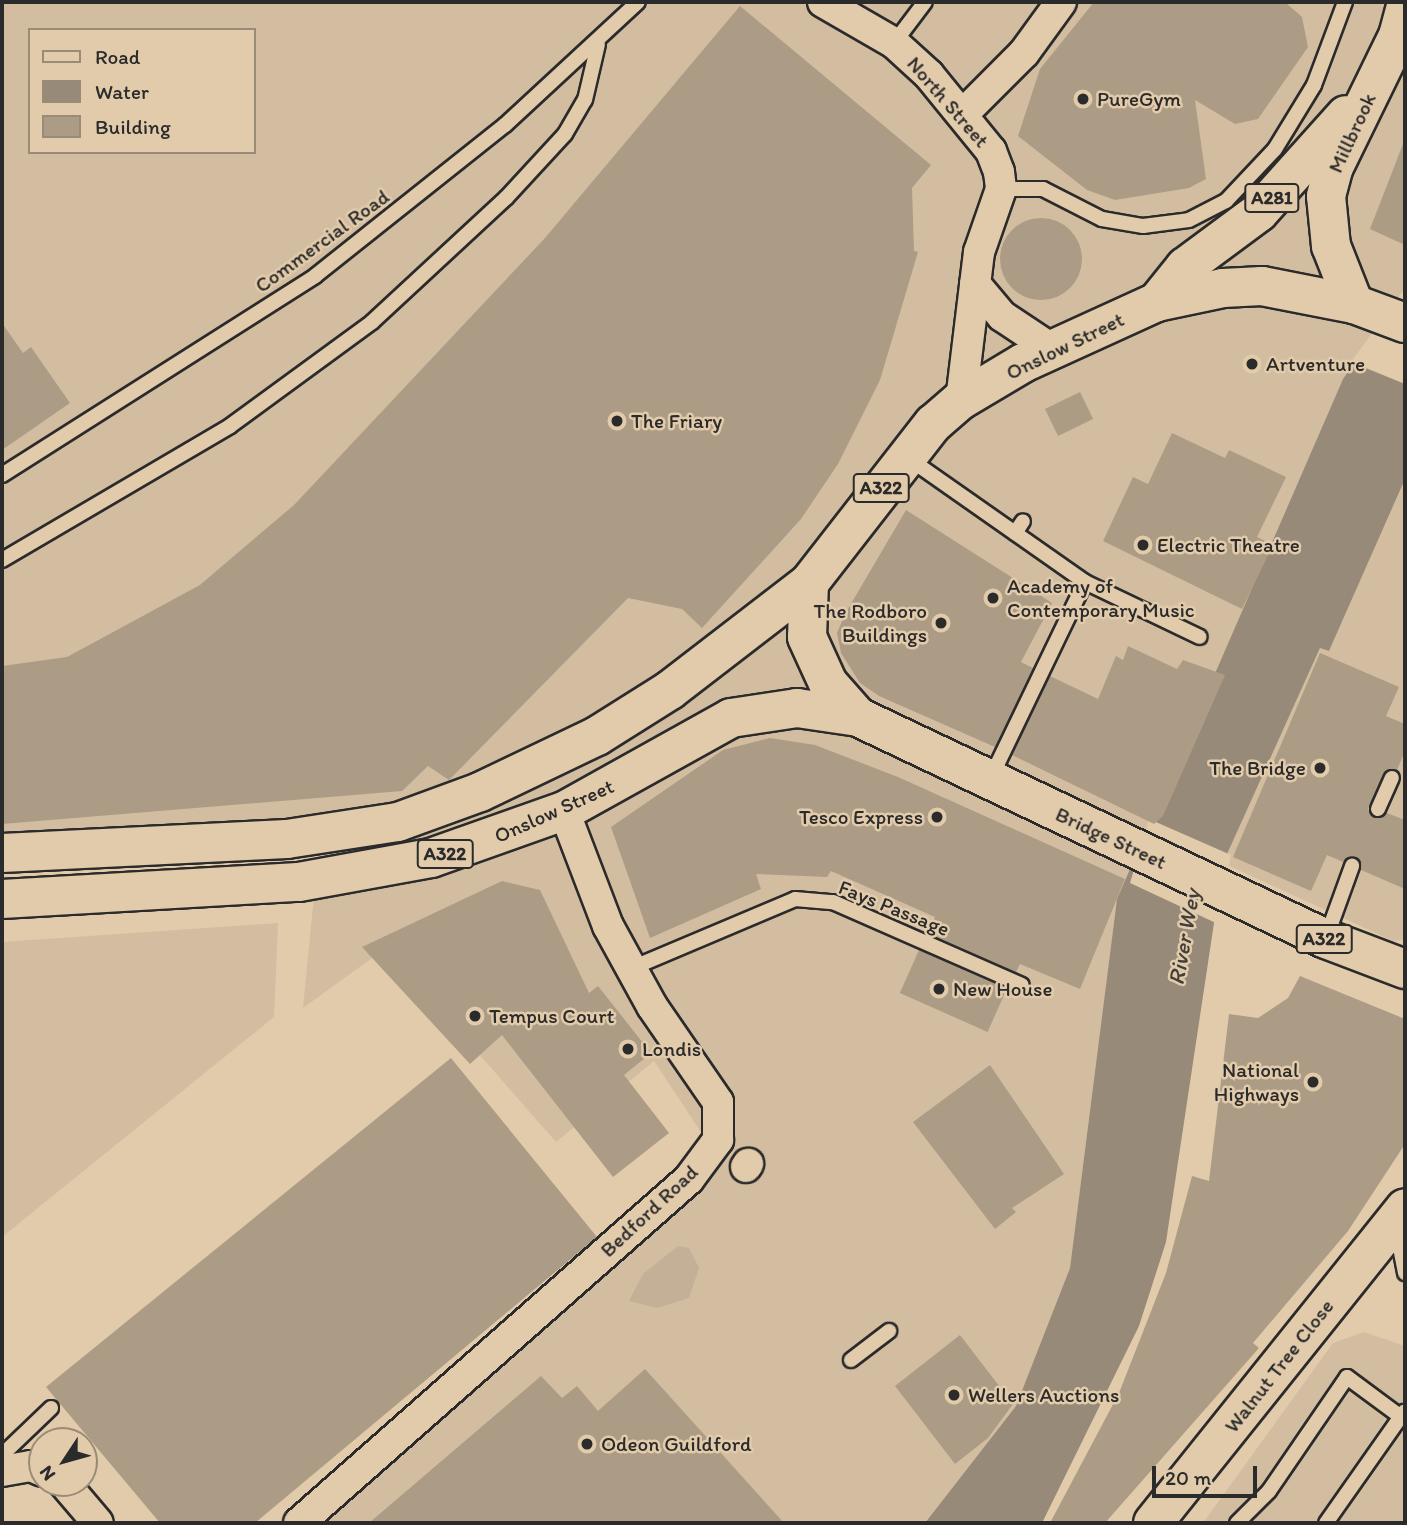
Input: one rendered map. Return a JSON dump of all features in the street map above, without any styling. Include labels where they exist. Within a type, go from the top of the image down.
[{"type":"main road","name":"Millbrook","points":[[1354,304],[1331,246],[1326,196],[1333,169],[1375,82],[1405,10]]},
{"type":"main road","name":"Millbrook","points":[[1157,302],[1185,267],[1259,212],[1375,82]]},
{"type":"main road","name":"Onslow Street","points":[[2,853],[286,839],[398,822],[480,792],[597,736],[670,690],[809,583],[904,456],[961,400],[1053,350],[1157,302],[1262,286],[1354,304],[1405,323]]},
{"type":"main road","name":"A322","points":[[809,583],[807,637],[828,683],[858,717]]},
{"type":"main road","name":"Onslow Street","points":[[2,899],[299,882],[431,858],[564,811],[731,718],[797,708],[858,717]]},
{"type":"main road","name":"Bridge Street","points":[[858,717],[995,768],[1139,850],[1326,939],[1405,969]]},
{"type":"main road","name":"Walnut Tree Close","points":[[1153,1523],[1400,1216]]},
{"type":"street","name":"North Street","points":[[823,2],[894,43],[929,75],[991,151],[1000,189]]},
{"type":"street","points":[[971,106],[1024,52],[1061,2]]},
{"type":"street","points":[[961,400],[982,240],[1000,189]]},
{"type":"street","points":[[975,284],[1002,316],[1053,350]]},
{"type":"street","name":"Bedford Road","points":[[299,1523],[689,1179],[718,1140],[718,1101],[682,1054],[632,968],[592,888],[564,811]]},
{"type":"street","points":[[2,1471],[28,1466]]},
{"type":"street","points":[[76,1497],[98,1523]]},
{"type":"lane","name":"Commercial Road","points":[[2,475],[315,276],[598,44],[638,2]]},
{"type":"lane","points":[[894,43],[925,2]]},
{"type":"lane","points":[[1000,189],[1042,189],[1102,219],[1143,226],[1189,220],[1226,201],[1275,149],[1314,85],[1345,2]]},
{"type":"lane","points":[[2,561],[230,426],[372,322],[506,198],[565,134],[585,100],[598,44]]},
{"type":"lane","points":[[904,456],[1019,527],[1084,582],[1200,637]]},
{"type":"lane","points":[[995,768],[1084,582]]},
{"type":"lane","points":[[1378,809],[1392,778]]},
{"type":"lane","points":[[1326,939],[1352,866]]},
{"type":"lane","name":"Fays Passage","points":[[632,968],[795,899],[833,902],[1022,985]]},
{"type":"lane","points":[[1400,1216],[1405,1273]]},
{"type":"lane","points":[[851,1360],[889,1331]]},
{"type":"lane","points":[[1237,1523],[1269,1491],[1348,1377],[1401,1413],[1326,1523]]},
{"type":"lane","points":[[2,1455],[51,1408]]},
{"type":"shaded area","points":[[2,2],[1405,2],[1405,379],[1343,379],[1117,899],[1070,1268],[1016,1406],[925,1523],[298,1523],[718,1158],[654,1061],[556,1142],[386,948],[303,1008],[322,814],[2,846]]},
{"type":"shaded area","points":[[1405,479],[1405,940],[1393,941],[1223,863],[1320,648],[1329,651]]},
{"type":"shaded area","points":[[278,923],[274,1017],[2,1237],[2,942]]},
{"type":"shaded area","points":[[678,1246],[689,1248],[699,1268],[689,1298],[657,1308],[629,1301],[643,1274]]},
{"type":"shaded area","points":[[1364,1332],[1405,1346],[1405,1523],[1203,1523],[1333,1343]]},
{"type":"water","name":"River Wey","points":[[1405,291],[1405,479],[1329,651],[1320,648],[1223,863],[1166,1242],[1139,1326],[1042,1523],[925,1523],[1016,1406],[1070,1268],[1117,899],[1343,379]]},
{"type":"pier","points":[[1405,288],[1405,384],[1351,362]]},
{"type":"pier","points":[[1149,819],[1231,855],[1218,924],[1130,883]]},
{"type":"building","points":[[1094,2],[1285,2],[1302,17],[1308,47],[1258,119],[1235,124],[1195,100],[1206,179],[1189,188],[1115,200],[1087,190],[1018,136],[1040,69]]},
{"type":"building","name":"The Friary","points":[[740,6],[931,165],[912,188],[914,251],[918,252],[880,380],[838,464],[801,519],[702,628],[682,609],[628,598],[449,780],[428,766],[402,791],[2,824],[2,666],[67,657],[200,585],[294,505],[545,238]]},
{"type":"building","points":[[1405,144],[1405,245],[1370,229]]},
{"type":"building","points":[[1041,218],[1057,221],[1070,230],[1079,243],[1082,259],[1079,275],[1070,288],[1057,297],[1041,300],[1025,297],[1012,288],[1003,275],[1000,259],[1003,243],[1012,230],[1025,221]]},
{"type":"building","points":[[2,323],[23,353],[31,347],[70,403],[2,450]]},
{"type":"building","points":[[1080,392],[1093,419],[1058,436],[1045,409]]},
{"type":"building","points":[[1172,433],[1225,458],[1229,450],[1286,477],[1257,537],[1273,545],[1242,609],[1103,541],[1133,477],[1148,484]]},
{"type":"building","name":"The Rodboro Buildings","points":[[906,510],[1052,603],[1021,662],[1033,668],[995,747],[879,696],[860,683],[841,653],[837,633],[845,614]]},
{"type":"building","points":[[1128,646],[1177,669],[1183,660],[1225,675],[1163,816],[1154,824],[1012,755],[1050,676],[1098,699],[1116,656],[1123,660]]},
{"type":"building","name":"The Bridge","points":[[1320,653],[1399,687],[1386,716],[1405,724],[1405,751],[1397,770],[1384,773],[1368,809],[1375,818],[1387,813],[1405,820],[1405,889],[1361,870],[1355,857],[1343,862],[1327,855],[1311,891],[1233,857]]},
{"type":"building","points":[[770,738],[815,745],[898,777],[1125,879],[1080,989],[1020,964],[1016,972],[928,933],[935,917],[831,871],[827,877],[756,874],[761,889],[650,938],[611,827],[723,750]]},
{"type":"building","points":[[502,881],[540,890],[589,993],[598,986],[651,1053],[624,1075],[669,1133],[613,1177],[502,1035],[470,1064],[362,947]]},
{"type":"building","points":[[919,950],[1007,989],[988,1032],[900,993]]},
{"type":"building","points":[[1300,976],[1405,1019],[1405,1144],[1348,1231],[1253,1343],[1259,1348],[1105,1523],[1050,1523],[1119,1393],[1166,1273],[1192,1176],[1209,1181],[1229,1014],[1258,1018],[1288,998]]},
{"type":"building","points":[[451,1058],[597,1237],[255,1523],[160,1523],[98,1449],[98,1427],[80,1427],[46,1387]]},
{"type":"building","points":[[990,1065],[1064,1174],[1012,1208],[1016,1212],[995,1229],[913,1122]]},
{"type":"building","name":"Wellers Auctions","points":[[960,1335],[1013,1404],[988,1438],[955,1464],[895,1386]]},
{"type":"building","name":"Odeon Guildford","points":[[645,1369],[784,1523],[369,1523],[541,1376],[562,1398],[577,1386],[598,1411]]},
{"type":"place","name":"PureGym","points":[[1083,99]]},
{"type":"place","name":"Artventure","points":[[1252,364]]},
{"type":"place","name":"The Friary","points":[[617,421]]},
{"type":"place","name":"Electric Theatre","points":[[1143,545]]},
{"type":"place","name":"Academy of Contemporary Music","points":[[993,598]]},
{"type":"place","name":"The Rodboro Buildings","points":[[941,623]]},
{"type":"place","name":"The Bridge","points":[[1320,768]]},
{"type":"place","name":"Tesco Express","points":[[937,817]]},
{"type":"place","name":"New House","points":[[939,989]]},
{"type":"place","name":"Tempus Court","points":[[475,1016]]},
{"type":"place","name":"Londis","points":[[628,1049]]},
{"type":"place","name":"National Highways","points":[[1313,1082]]},
{"type":"place","name":"Wellers Auctions","points":[[954,1395]]},
{"type":"place","name":"Odeon Guildford","points":[[587,1444]]}]
